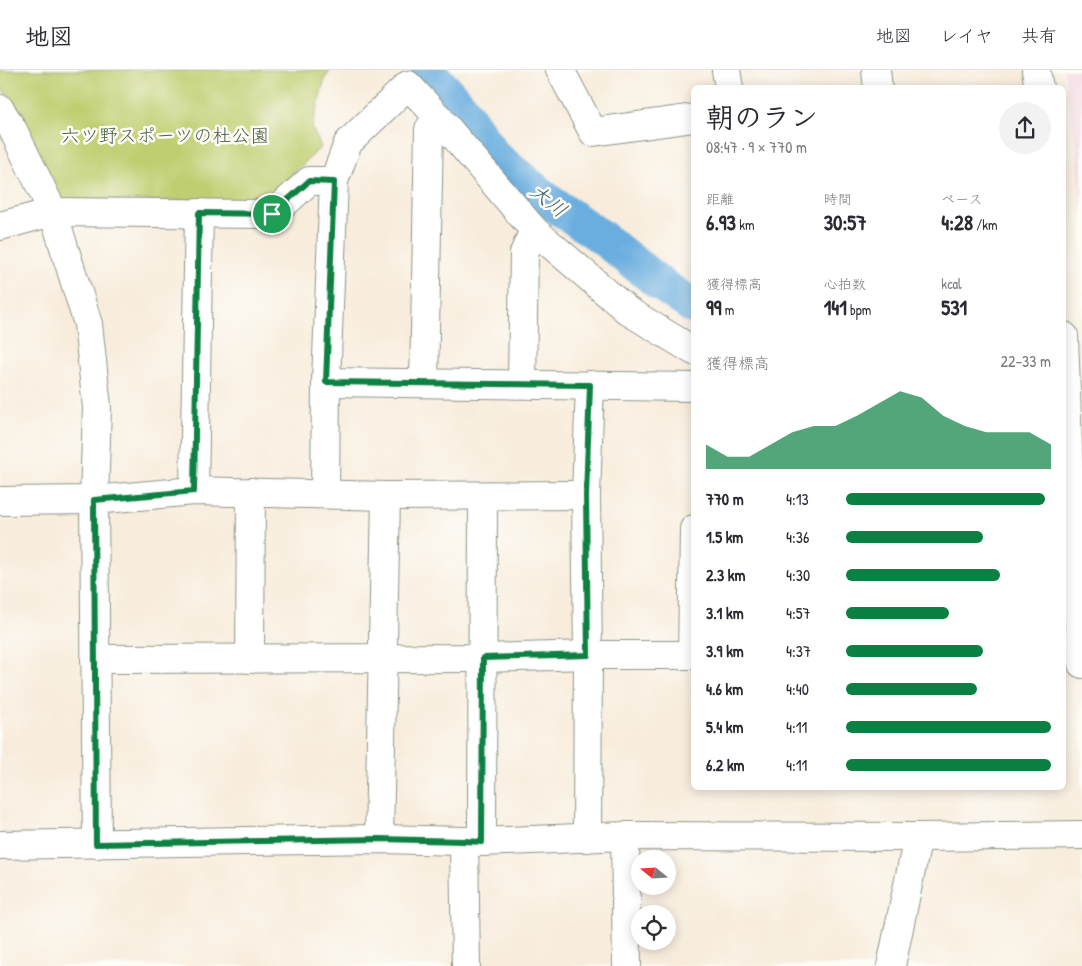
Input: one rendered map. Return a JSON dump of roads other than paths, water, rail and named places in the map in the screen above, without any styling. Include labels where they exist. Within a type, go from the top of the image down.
[{"type":"street","points":[[560,70],[593,132],[691,118]]},
{"type":"street","points":[[726,70],[728,85]]},
{"type":"street","points":[[876,70],[878,85]]},
{"type":"street","points":[[1036,70],[1038,85]]},
{"type":"street","points":[[325,494],[326,382],[334,182],[348,143],[408,85],[438,117],[534,230],[628,311],[691,350]]},
{"type":"street","points":[[0,109],[13,130],[52,212],[88,324],[97,407],[94,500],[96,844]]},
{"type":"street","points":[[424,383],[429,129],[438,117]]},
{"type":"street","points":[[0,226],[52,212],[272,214],[309,181],[334,182]]},
{"type":"street","points":[[194,491],[199,213]]},
{"type":"street","points":[[522,384],[524,253],[534,230]]},
{"type":"street","points":[[326,382],[691,387]]},
{"type":"street","points":[[587,838],[588,655],[586,495],[590,385]]},
{"type":"street","points":[[1066,391],[1072,556],[1081,635],[1082,664]]},
{"type":"street","points":[[0,501],[94,500],[194,491],[386,496],[586,495]]},
{"type":"street","points":[[250,659],[251,492]]},
{"type":"street","points":[[379,839],[386,496]]},
{"type":"street","points":[[466,966],[483,658],[483,496]]},
{"type":"street","points":[[95,659],[483,658],[691,655]]},
{"type":"street","points":[[1066,667],[1082,668]]},
{"type":"street","points":[[0,845],[379,839],[473,842],[625,836],[918,837],[1082,835]]},
{"type":"street","points":[[625,836],[626,966]]},
{"type":"street","points":[[891,966],[918,837]]},
{"type":"waterway","name":"大川","points":[[427,70],[460,106],[494,156],[550,202],[600,236],[659,283],[691,305]]},
{"type":"park label","name":"六ツ野スポーツの杜公園","points":[[165,135]]}]
